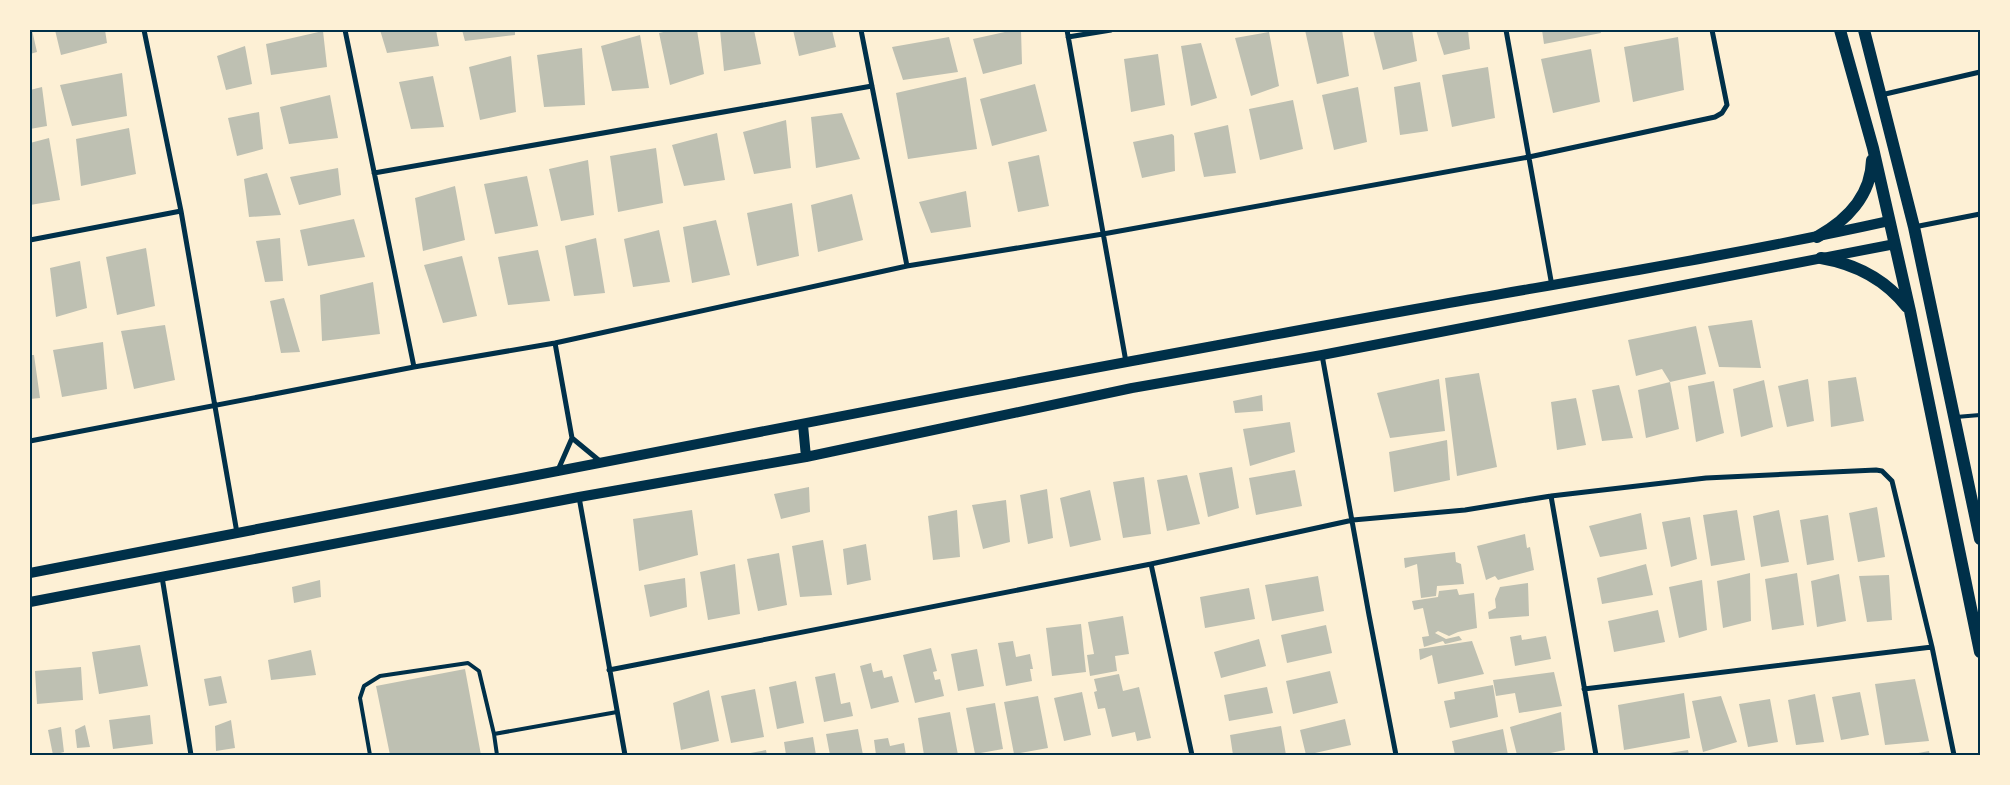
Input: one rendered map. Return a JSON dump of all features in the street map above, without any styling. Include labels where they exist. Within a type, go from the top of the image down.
[{"type":"main road","points":[[1840,30],[1873,148],[1895,244],[1980,652]]},
{"type":"main road","points":[[1864,30],[1914,227],[1980,539]]},
{"type":"main road","points":[[1817,237],[1840,222],[1859,201],[1868,185],[1873,148]]},
{"type":"main road","points":[[30,573],[1126,362],[1481,297],[1552,286],[1817,237],[1889,221]]},
{"type":"main road","points":[[30,602],[579,497],[806,457],[1132,388],[1322,355],[1895,244]]},
{"type":"main road","points":[[1820,258],[1838,261],[1871,275],[1899,297],[1910,311]]},
{"type":"main road","points":[[803,425],[806,457]]},
{"type":"street","points":[[144,30],[181,211],[237,533]]},
{"type":"street","points":[[345,30],[414,367]]},
{"type":"street","points":[[861,30],[907,266]]},
{"type":"street","points":[[1067,30],[1126,362]]},
{"type":"street","points":[[1068,37],[1111,30]]},
{"type":"street","points":[[1506,30],[1552,286]]},
{"type":"street","points":[[30,441],[414,367],[554,343],[907,266],[1103,234],[1529,158],[1715,117],[1722,113],[1727,105],[1712,30]]},
{"type":"street","points":[[1881,95],[1980,72]]},
{"type":"street","points":[[374,173],[872,86]]},
{"type":"street","points":[[30,240],[181,211]]},
{"type":"street","points":[[1914,227],[1980,214]]},
{"type":"street","points":[[554,343],[572,438],[558,470]]},
{"type":"street","points":[[1322,355],[1396,755]]},
{"type":"street","points":[[572,438],[601,462]]},
{"type":"street","points":[[609,670],[1151,564],[1353,520],[1465,510],[1552,496],[1722,476],[1882,471],[1892,481],[1932,647],[1954,755]]},
{"type":"street","points":[[1552,496],[1596,755]]},
{"type":"street","points":[[579,497],[624,755]]},
{"type":"street","points":[[1151,564],[1192,755]]},
{"type":"street","points":[[162,577],[191,755]]},
{"type":"street","points":[[1584,689],[1932,647]]},
{"type":"lane","points":[[1954,417],[1980,415]]},
{"type":"lane","points":[[370,755],[360,698],[364,686],[380,676],[468,663],[479,671],[497,755]]},
{"type":"lane","points":[[494,734],[617,712]]},
{"type":"building","points":[[30,30],[32,30],[37,52],[30,54]]},
{"type":"building","points":[[55,30],[105,30],[107,43],[61,55]]},
{"type":"building","points":[[380,30],[436,30],[439,46],[387,53]]},
{"type":"building","points":[[462,30],[515,30],[515,35],[465,41]]},
{"type":"building","points":[[672,30],[697,30],[704,74],[670,85],[659,33]]},
{"type":"building","points":[[720,30],[754,30],[761,64],[724,71]]},
{"type":"building","points":[[793,30],[832,30],[836,47],[799,56]]},
{"type":"building","points":[[1021,30],[1022,64],[983,74],[973,39]]},
{"type":"building","points":[[1305,30],[1342,30],[1349,76],[1317,84]]},
{"type":"building","points":[[1373,30],[1412,30],[1417,61],[1383,70]]},
{"type":"building","points":[[1436,30],[1468,30],[1470,49],[1444,55]]},
{"type":"building","points":[[1542,30],[1600,30],[1601,33],[1544,44]]},
{"type":"building","points":[[323,31],[327,67],[271,75],[266,44]]},
{"type":"building","points":[[1269,32],[1279,86],[1251,96],[1235,38]]},
{"type":"building","points":[[640,35],[649,88],[612,91],[601,46]]},
{"type":"building","points":[[949,37],[958,72],[903,80],[892,47]]},
{"type":"building","points":[[1678,37],[1684,90],[1633,102],[1624,47]]},
{"type":"building","points":[[1201,43],[1217,98],[1191,106],[1181,46]]},
{"type":"building","points":[[245,46],[252,84],[226,90],[217,56]]},
{"type":"building","points":[[582,48],[585,105],[544,107],[537,55]]},
{"type":"building","points":[[1591,49],[1600,102],[1553,113],[1541,59]]},
{"type":"building","points":[[1158,54],[1165,105],[1131,112],[1124,59]]},
{"type":"building","points":[[511,56],[516,112],[480,120],[469,67]]},
{"type":"building","points":[[1488,67],[1495,118],[1452,127],[1442,75]]},
{"type":"building","points":[[122,73],[127,116],[72,126],[60,85]]},
{"type":"building","points":[[433,76],[444,127],[411,129],[399,82]]},
{"type":"building","points":[[966,77],[977,149],[908,159],[896,93]]},
{"type":"building","points":[[1420,82],[1428,131],[1400,135],[1394,87]]},
{"type":"building","points":[[1035,84],[1047,131],[992,146],[980,99]]},
{"type":"building","points":[[42,87],[47,126],[30,129],[30,90]]},
{"type":"building","points":[[1358,87],[1367,142],[1334,150],[1322,95]]},
{"type":"building","points":[[330,95],[338,138],[289,144],[280,107]]},
{"type":"building","points":[[1293,100],[1303,149],[1260,160],[1249,109]]},
{"type":"building","points":[[259,112],[263,149],[237,156],[228,118]]},
{"type":"building","points":[[842,113],[860,159],[816,168],[811,117]]},
{"type":"building","points":[[786,120],[791,168],[754,174],[743,132]]},
{"type":"building","points":[[1228,125],[1236,173],[1204,177],[1194,133]]},
{"type":"building","points":[[129,128],[136,174],[81,186],[76,139]]},
{"type":"building","points":[[717,133],[725,180],[684,186],[672,145]]},
{"type":"building","points":[[1172,134],[1174,136],[1175,171],[1142,178],[1133,142]]},
{"type":"building","points":[[49,138],[60,200],[30,205],[30,143]]},
{"type":"building","points":[[656,148],[663,203],[618,212],[610,156]]},
{"type":"building","points":[[1039,155],[1049,206],[1018,212],[1008,162]]},
{"type":"building","points":[[588,160],[594,215],[561,221],[549,169]]},
{"type":"building","points":[[338,168],[341,195],[299,205],[290,177]]},
{"type":"building","points":[[267,173],[281,215],[249,217],[244,179]]},
{"type":"building","points":[[527,176],[538,226],[495,234],[484,184]]},
{"type":"building","points":[[455,186],[465,240],[423,251],[415,198]]},
{"type":"building","points":[[966,191],[971,227],[931,233],[919,202]]},
{"type":"building","points":[[852,194],[863,240],[818,252],[811,205]]},
{"type":"building","points":[[792,203],[799,256],[757,266],[747,213]]},
{"type":"building","points":[[354,219],[365,257],[308,266],[300,230]]},
{"type":"building","points":[[716,220],[730,275],[692,283],[683,227]]},
{"type":"building","points":[[659,230],[670,282],[633,287],[624,239]]},
{"type":"building","points":[[280,238],[283,281],[265,282],[256,241]]},
{"type":"building","points":[[596,238],[605,293],[574,296],[565,246]]},
{"type":"building","points":[[146,248],[155,306],[117,315],[106,257]]},
{"type":"building","points":[[538,250],[550,301],[508,305],[498,257]]},
{"type":"building","points":[[462,256],[477,316],[443,323],[424,265]]},
{"type":"building","points":[[80,261],[87,308],[56,317],[50,268]]},
{"type":"building","points":[[373,282],[380,334],[322,341],[320,295]]},
{"type":"building","points":[[284,298],[300,352],[281,353],[270,301]]},
{"type":"building","points":[[1752,320],[1761,368],[1719,367],[1708,326]]},
{"type":"building","points":[[165,325],[175,380],[134,389],[121,331]]},
{"type":"building","points":[[1696,326],[1706,374],[1670,382],[1662,369],[1636,376],[1628,340]]},
{"type":"building","points":[[103,342],[107,389],[62,397],[53,350]]},
{"type":"building","points":[[30,355],[34,355],[40,398],[30,399]]},
{"type":"building","points":[[1479,373],[1497,467],[1457,476],[1445,378]]},
{"type":"building","points":[[1856,377],[1864,421],[1831,427],[1828,381]]},
{"type":"building","points":[[1439,379],[1445,431],[1390,438],[1377,393]]},
{"type":"building","points":[[1808,379],[1814,421],[1787,427],[1778,386]]},
{"type":"building","points":[[1764,380],[1773,427],[1741,437],[1733,389]]},
{"type":"building","points":[[1714,381],[1724,433],[1696,442],[1688,386]]},
{"type":"building","points":[[1670,382],[1679,429],[1646,438],[1638,390]]},
{"type":"building","points":[[1619,385],[1633,438],[1602,441],[1592,390]]},
{"type":"building","points":[[1262,395],[1263,411],[1235,413],[1233,401]]},
{"type":"building","points":[[1576,398],[1586,445],[1557,450],[1551,402]]},
{"type":"building","points":[[1290,422],[1295,452],[1250,466],[1243,429]]},
{"type":"building","points":[[1447,440],[1450,480],[1394,492],[1389,452]]},
{"type":"building","points":[[1232,467],[1239,508],[1208,517],[1199,473]]},
{"type":"building","points":[[1295,470],[1302,506],[1256,515],[1249,478]]},
{"type":"building","points":[[1187,475],[1200,524],[1167,531],[1157,480]]},
{"type":"building","points":[[1144,477],[1151,534],[1123,538],[1113,482]]},
{"type":"building","points":[[809,487],[810,512],[781,519],[774,494]]},
{"type":"building","points":[[1047,489],[1053,538],[1028,544],[1020,495]]},
{"type":"building","points":[[1090,490],[1101,540],[1070,547],[1060,498]]},
{"type":"building","points":[[1006,500],[1010,542],[983,549],[972,505]]},
{"type":"building","points":[[1877,507],[1885,557],[1858,562],[1849,513]]},
{"type":"building","points":[[692,510],[698,555],[639,571],[633,519]]},
{"type":"building","points":[[957,510],[960,557],[933,560],[928,516]]},
{"type":"building","points":[[1737,510],[1745,560],[1711,566],[1703,515]]},
{"type":"building","points":[[1779,510],[1789,562],[1761,567],[1753,516]]},
{"type":"building","points":[[1641,513],[1647,549],[1600,557],[1589,526]]},
{"type":"building","points":[[1828,515],[1834,560],[1807,565],[1800,520]]},
{"type":"building","points":[[1690,517],[1697,559],[1671,567],[1662,522]]},
{"type":"building","points":[[1525,534],[1527,548],[1530,547],[1534,570],[1498,580],[1495,576],[1486,580],[1477,546]]},
{"type":"building","points":[[823,540],[832,595],[800,597],[792,546]]},
{"type":"building","points":[[866,544],[871,580],[847,585],[843,549]]},
{"type":"building","points":[[1455,552],[1456,562],[1461,564],[1464,584],[1437,586],[1436,596],[1421,598],[1417,564],[1405,568],[1404,558]]},
{"type":"building","points":[[779,553],[787,605],[758,611],[747,559]]},
{"type":"building","points":[[735,564],[740,614],[708,620],[700,572]]},
{"type":"building","points":[[1646,564],[1653,595],[1602,604],[1597,578]]},
{"type":"building","points":[[1750,573],[1751,621],[1723,628],[1717,581]]},
{"type":"building","points":[[1797,573],[1804,625],[1772,630],[1765,579]]},
{"type":"building","points":[[1839,574],[1846,621],[1817,627],[1811,581]]},
{"type":"building","points":[[1889,575],[1892,620],[1867,622],[1859,576]]},
{"type":"building","points":[[1318,576],[1324,611],[1272,621],[1265,585]]},
{"type":"building","points":[[685,578],[687,607],[650,617],[644,585]]},
{"type":"building","points":[[320,580],[321,597],[294,603],[292,587]]},
{"type":"building","points":[[1702,580],[1707,630],[1679,638],[1669,587]]},
{"type":"building","points":[[1528,583],[1529,616],[1489,619],[1488,612],[1496,608],[1495,599],[1500,587]]},
{"type":"building","points":[[1249,588],[1255,619],[1205,628],[1200,597]]},
{"type":"building","points":[[1457,589],[1459,595],[1474,593],[1477,628],[1449,636],[1438,631],[1435,633],[1446,639],[1459,636],[1462,640],[1445,644],[1443,641],[1424,647],[1422,637],[1429,636],[1423,608],[1414,610],[1412,601],[1438,597],[1439,591]]},
{"type":"building","points":[[1658,610],[1665,642],[1614,652],[1608,621]]},
{"type":"building","points":[[1123,616],[1129,654],[1115,656],[1117,671],[1090,676],[1087,655],[1094,654],[1088,622]]},
{"type":"building","points":[[1081,624],[1086,672],[1052,676],[1046,628]]},
{"type":"building","points":[[1326,625],[1332,653],[1287,663],[1281,635]]},
{"type":"building","points":[[1521,635],[1522,640],[1546,636],[1551,659],[1515,666],[1510,637]]},
{"type":"building","points":[[1259,639],[1266,666],[1221,678],[1214,652]]},
{"type":"building","points":[[1013,641],[1016,657],[1030,654],[1033,669],[1030,669],[1032,681],[1006,686],[998,643]]},
{"type":"building","points":[[1472,641],[1484,674],[1438,684],[1432,655],[1420,660],[1419,649]]},
{"type":"building","points":[[140,645],[148,686],[99,694],[92,652]]},
{"type":"building","points":[[931,648],[937,671],[933,672],[935,680],[940,679],[944,696],[915,703],[903,655]]},
{"type":"building","points":[[977,649],[984,686],[958,691],[951,654]]},
{"type":"building","points":[[311,650],[316,675],[271,680],[268,660]]},
{"type":"building","points":[[871,663],[873,672],[882,670],[884,678],[892,676],[899,702],[871,709],[860,666]]},
{"type":"building","points":[[81,667],[83,700],[37,704],[35,671]]},
{"type":"building","points":[[465,669],[481,755],[390,755],[376,686]]},
{"type":"building","points":[[1330,671],[1338,703],[1293,714],[1286,681]]},
{"type":"building","points":[[1554,672],[1562,706],[1519,713],[1515,693],[1496,696],[1493,680]]},
{"type":"building","points":[[835,673],[841,704],[850,702],[853,716],[824,722],[815,677]]},
{"type":"building","points":[[1119,674],[1123,691],[1139,687],[1151,738],[1137,741],[1135,732],[1112,737],[1105,708],[1098,709],[1094,692],[1097,691],[1094,679]]},
{"type":"building","points":[[221,676],[227,703],[209,706],[204,679]]},
{"type":"building","points":[[1915,679],[1929,741],[1885,745],[1875,684]]},
{"type":"building","points":[[796,681],[804,723],[777,729],[769,687]]},
{"type":"building","points":[[1493,685],[1498,717],[1450,728],[1444,701],[1455,699],[1454,692]]},
{"type":"building","points":[[1267,687],[1273,713],[1229,721],[1224,695]]},
{"type":"building","points":[[755,689],[764,737],[731,743],[721,696]]},
{"type":"building","points":[[709,690],[719,741],[681,750],[673,703]]},
{"type":"building","points":[[1082,692],[1091,735],[1064,741],[1054,698]]},
{"type":"building","points":[[1860,692],[1869,735],[1841,740],[1832,697]]},
{"type":"building","points":[[1684,693],[1690,738],[1624,750],[1618,705]]},
{"type":"building","points":[[1815,694],[1824,742],[1796,745],[1788,700]]},
{"type":"building","points":[[1038,696],[1048,748],[1014,754],[1004,702]]},
{"type":"building","points":[[1721,696],[1737,742],[1703,752],[1692,701]]},
{"type":"building","points":[[1770,699],[1778,742],[1748,747],[1739,704]]},
{"type":"building","points":[[995,703],[1003,749],[975,754],[966,708]]},
{"type":"building","points":[[950,712],[958,755],[924,755],[918,718]]},
{"type":"building","points":[[1561,712],[1565,750],[1541,755],[1517,755],[1510,727]]},
{"type":"building","points":[[150,715],[153,744],[113,749],[109,720]]},
{"type":"building","points":[[1345,719],[1351,745],[1306,755],[1300,730]]},
{"type":"building","points":[[231,720],[235,748],[216,751],[215,726]]},
{"type":"building","points":[[85,725],[90,747],[77,748],[75,730]]},
{"type":"building","points":[[1281,726],[1286,755],[1233,755],[1230,735]]},
{"type":"building","points":[[61,727],[64,752],[53,755],[48,730]]},
{"type":"building","points":[[858,729],[863,755],[830,755],[826,734]]},
{"type":"building","points":[[1503,729],[1508,755],[1455,755],[1452,741]]},
{"type":"building","points":[[813,737],[816,755],[786,755],[784,742]]},
{"type":"building","points":[[888,738],[890,746],[904,743],[906,755],[876,755],[874,740]]},
{"type":"building","points":[[766,750],[767,755],[745,754]]},
{"type":"building","points":[[1688,750],[1689,755],[1663,755],[1663,754]]},
{"type":"building","points":[[1929,751],[1930,755],[1913,755],[1913,754]]}]
